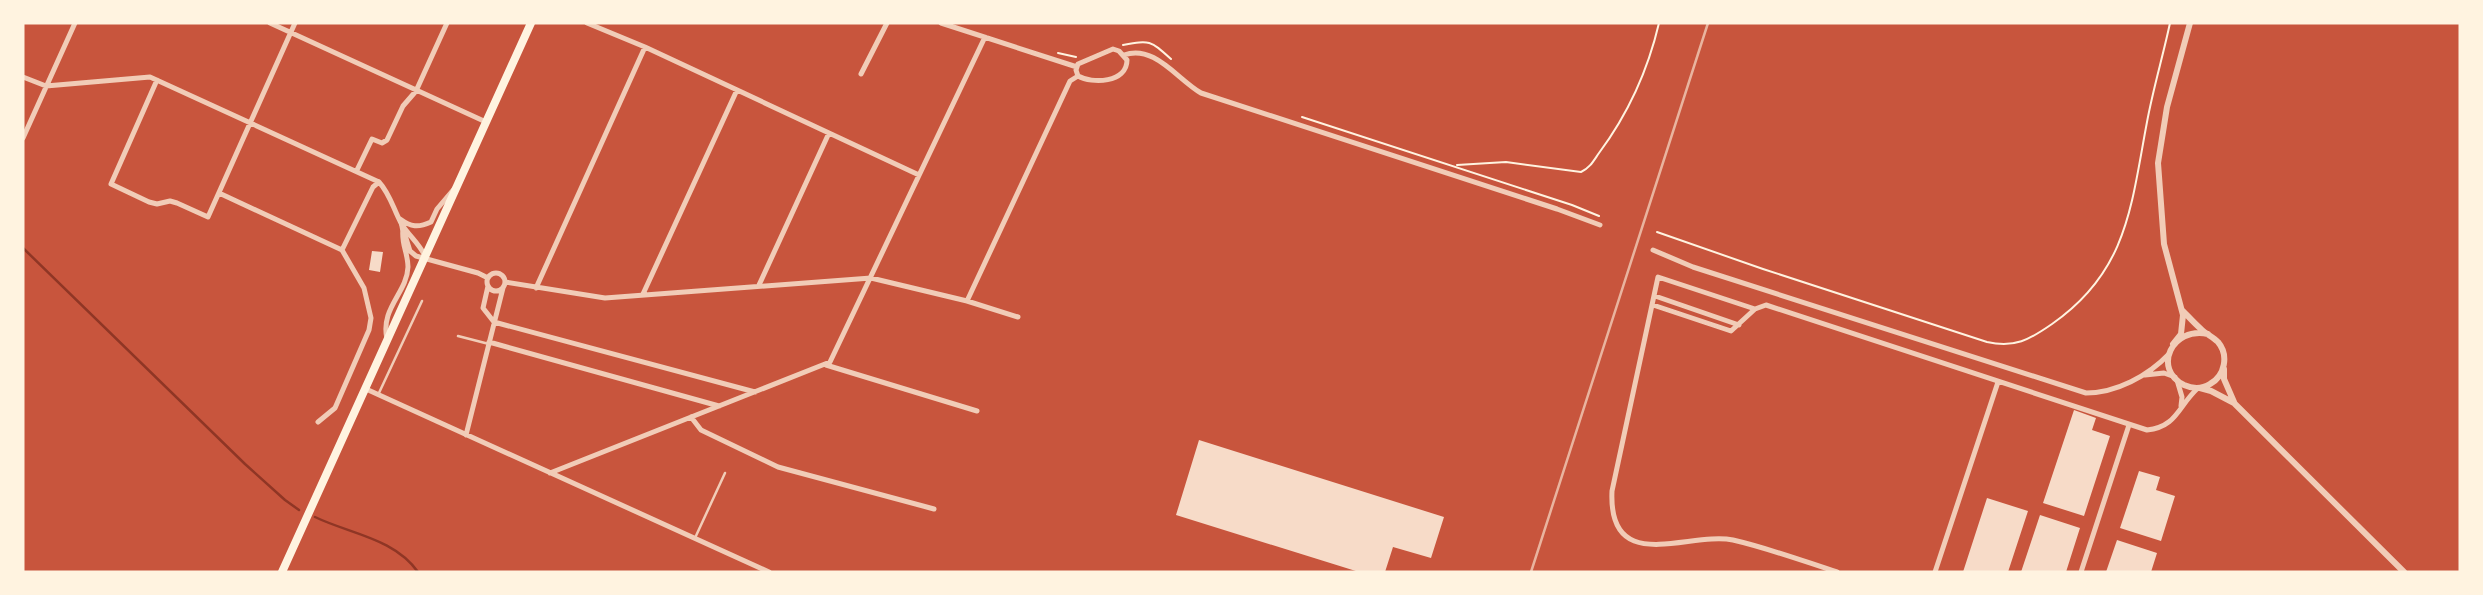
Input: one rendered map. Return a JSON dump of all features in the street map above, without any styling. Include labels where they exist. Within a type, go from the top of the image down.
[{"type":"main road","points":[[282,572],[531,23]]},
{"type":"street","points":[[23,138],[75,23]]},
{"type":"street","points":[[270,23],[487,123]]},
{"type":"street","points":[[157,80],[111,184],[149,202],[157,204],[170,201],[208,217],[295,23]]},
{"type":"street","points":[[357,170],[372,139],[382,143],[387,140],[403,106],[416,91],[447,23]]},
{"type":"street","points":[[587,23],[645,47],[919,175]]},
{"type":"street","points":[[861,74],[887,23]]},
{"type":"street","points":[[941,23],[1077,66],[1107,50],[1150,55],[1202,93],[1544,204],[1600,226]]},
{"type":"street","points":[[2142,376],[2169,354],[2181,334],[2182,310],[2170,274],[2164,244],[2158,163],[2167,107],[2190,23]]},
{"type":"street","points":[[550,473],[826,365],[837,351],[985,37]]},
{"type":"street","points":[[536,288],[645,47]]},
{"type":"street","points":[[1078,76],[1084,79],[1117,79],[1127,66],[1124,54]]},
{"type":"street","points":[[1077,66],[1078,76]]},
{"type":"street","points":[[23,77],[46,86],[144,76],[157,80],[379,182],[387,191],[411,251],[416,256],[488,278]]},
{"type":"street","points":[[967,301],[1070,82],[1078,76]]},
{"type":"street","points":[[643,294],[737,90]]},
{"type":"street","points":[[759,285],[829,133]]},
{"type":"street","points":[[342,250],[373,187],[379,182]]},
{"type":"street","points":[[401,224],[422,226],[431,222],[437,209],[458,184]]},
{"type":"street","points":[[219,193],[342,250],[365,288],[371,318],[369,330],[335,408],[318,422]]},
{"type":"street","points":[[401,224],[421,246],[426,258]]},
{"type":"street","points":[[388,341],[384,325],[408,269],[401,240],[401,224]]},
{"type":"street","points":[[1653,250],[1693,267],[2086,393],[2106,391],[2155,373],[2176,379],[2190,388],[2211,391],[2234,404],[2404,572]]},
{"type":"street","points":[[466,435],[494,322],[504,285],[503,276],[498,273],[488,278],[483,308],[494,322],[755,392]]},
{"type":"street","points":[[1755,309],[1658,277],[1612,491],[1611,511],[1618,527],[1629,537],[1643,543],[1664,546],[1729,539],[1837,572]]},
{"type":"street","points":[[488,286],[495,291],[504,285],[605,298],[871,278],[967,301],[1018,317]]},
{"type":"street","points":[[1654,296],[1739,325]]},
{"type":"street","points":[[1653,305],[1731,331],[1755,309],[1766,305],[2147,430],[2157,429],[2174,419],[2199,388],[2215,382],[2224,368]]},
{"type":"street","points":[[2182,310],[2220,345],[2223,352],[2224,379],[2234,404]]},
{"type":"street","points":[[2174,344],[2189,333],[2208,334]]},
{"type":"street","points":[[489,343],[719,406]]},
{"type":"street","points":[[2169,354],[2170,370],[2182,397],[2180,409]]},
{"type":"street","points":[[826,365],[977,411]]},
{"type":"street","points":[[1935,572],[1998,382]]},
{"type":"street","points":[[366,389],[769,572]]},
{"type":"street","points":[[691,417],[701,429],[778,467],[934,509]]},
{"type":"street","points":[[2081,572],[2129,425]]},
{"type":"lane","points":[[378,395],[422,301]]},
{"type":"lane","points":[[458,336],[489,343]]},
{"type":"lane","points":[[695,538],[725,473]]},
{"type":"path","points":[[1453,166],[1506,162],[1581,172],[1587,169],[1613,135],[1631,104],[1659,23]]},
{"type":"path","points":[[1657,232],[1987,342],[2004,346],[2034,337],[2058,320],[2092,288],[2122,238],[2138,179],[2148,117],[2170,23]]},
{"type":"path","points":[[1121,46],[1143,41],[1152,43],[1178,65]]},
{"type":"path","points":[[1043,56],[1062,52],[1078,57]]},
{"type":"path","points":[[1297,116],[1572,205],[1604,218]]},
{"type":"building","points":[[372,251],[383,252],[380,272],[369,270]]},
{"type":"building","points":[[2074,410],[2096,418],[2092,430],[2110,436],[2084,516],[2043,503]]},
{"type":"building","points":[[1199,440],[1444,517],[1431,558],[1393,547],[1385,572],[1359,572],[1176,515]]},
{"type":"building","points":[[2139,471],[2160,477],[2156,490],[2175,496],[2161,541],[2120,528]]},
{"type":"building","points":[[1987,498],[2028,511],[2008,572],[1963,572]]},
{"type":"building","points":[[2040,515],[2080,528],[2066,572],[2021,572]]},
{"type":"building","points":[[2117,540],[2157,553],[2151,572],[2106,572]]},
{"type":"waterway","points":[[23,248],[245,464],[299,510]]},
{"type":"waterway","points":[[315,517],[384,544],[397,551],[418,572]]},
{"type":"railway","points":[[1531,572],[1708,23]]}]
